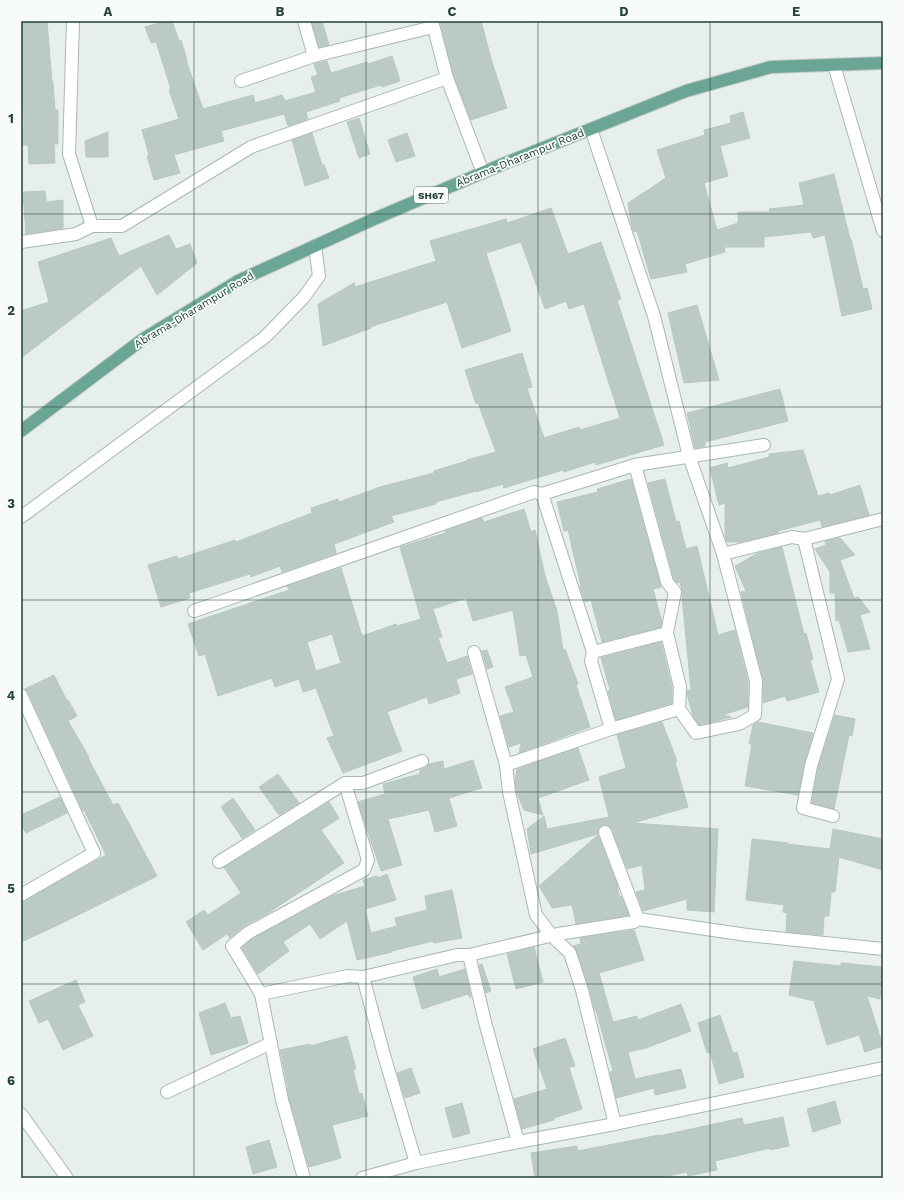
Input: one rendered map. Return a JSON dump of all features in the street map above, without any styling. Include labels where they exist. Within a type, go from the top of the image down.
[{"type":"main road","name":"Abrama-Dharampur Road","points":[[21,431],[143,339],[238,282],[374,219],[686,91],[772,67],[883,64]]},
{"type":"street","points":[[73,21],[70,154],[92,226]]},
{"type":"street","points":[[304,21],[314,56]]},
{"type":"street","points":[[241,81],[314,56],[432,24],[447,78],[483,173]]},
{"type":"street","points":[[834,65],[883,232]]},
{"type":"street","points":[[21,242],[76,234],[92,226],[122,226],[251,147],[447,78]]},
{"type":"street","points":[[591,129],[654,316],[689,456],[722,554],[756,680],[755,715],[739,724],[696,733],[679,709],[680,687],[667,633],[675,592],[667,582],[635,465]]},
{"type":"street","points":[[21,517],[265,337],[304,297],[319,276],[316,246]]},
{"type":"street","points":[[194,611],[534,492],[542,494],[635,465],[764,445]]},
{"type":"street","points":[[542,494],[593,652],[591,662],[610,729]]},
{"type":"street","points":[[722,554],[792,537],[804,539],[883,519]]},
{"type":"street","points":[[804,539],[838,679],[811,766],[803,808],[833,816]]},
{"type":"street","points":[[593,652],[667,633]]},
{"type":"street","points":[[474,652],[506,765],[510,792],[536,915],[552,936],[570,953],[582,990],[615,1124]]},
{"type":"street","points":[[21,695],[24,710],[94,853],[21,895]]},
{"type":"street","points":[[506,765],[610,729],[679,709]]},
{"type":"street","points":[[219,862],[345,783],[363,783],[422,761]]},
{"type":"street","points":[[304,1178],[282,1100],[261,994],[232,946],[248,933],[364,870],[368,860],[345,783]]},
{"type":"street","points":[[606,832],[638,919]]},
{"type":"street","points":[[261,994],[348,976],[363,977],[457,955],[469,955],[552,936],[634,922],[638,919],[747,935],[883,950]]},
{"type":"street","points":[[469,955],[484,1022],[518,1142]]},
{"type":"street","points":[[363,977],[416,1163]]},
{"type":"street","points":[[167,1092],[271,1044]]},
{"type":"street","points":[[362,1178],[416,1163],[615,1124],[883,1068]]},
{"type":"street","points":[[21,1114],[67,1178]]},
{"type":"building","points":[[21,21],[47,21],[55,110],[58,110],[58,144],[54,144],[55,163],[29,164],[28,145],[23,145],[24,128],[21,73]]},
{"type":"building","points":[[165,21],[172,21],[179,41],[181,40],[186,60],[203,109],[253,95],[255,103],[282,95],[285,101],[316,92],[311,77],[318,75],[314,64],[327,61],[331,73],[367,62],[368,64],[392,56],[400,81],[382,87],[381,85],[339,98],[340,101],[306,112],[308,119],[288,126],[284,114],[221,131],[224,141],[174,155],[180,173],[154,180],[147,156],[149,155],[142,130],[179,119],[169,90],[171,89],[156,42],[151,43],[145,27]]},
{"type":"building","points":[[322,21],[329,45],[319,47],[312,22]]},
{"type":"building","points":[[440,21],[481,21],[492,62],[507,108],[471,120],[454,76]]},
{"type":"building","points":[[743,112],[750,138],[720,146],[728,176],[704,183],[717,230],[738,223],[738,212],[770,212],[769,209],[804,205],[799,183],[834,174],[863,289],[867,288],[872,309],[842,316],[825,235],[813,238],[811,232],[764,237],[764,247],[724,247],[725,252],[685,264],[687,272],[651,279],[637,231],[634,232],[631,224],[628,203],[666,178],[657,150],[705,135],[704,130],[731,123],[730,116]]},
{"type":"building","points":[[359,118],[370,154],[359,158],[347,122]]},
{"type":"building","points":[[108,132],[108,157],[86,157],[85,141]]},
{"type":"building","points":[[312,133],[322,165],[324,165],[329,178],[305,186],[292,140]]},
{"type":"building","points":[[407,133],[415,156],[396,162],[388,140]]},
{"type":"building","points":[[45,191],[46,202],[63,200],[63,228],[26,234],[23,192]]},
{"type":"building","points":[[551,208],[568,254],[601,242],[621,299],[617,300],[664,445],[596,465],[595,462],[564,472],[563,470],[504,488],[503,484],[476,491],[391,516],[394,522],[334,544],[336,553],[282,572],[280,566],[251,577],[250,574],[189,593],[190,598],[161,607],[148,565],[177,556],[178,559],[235,540],[236,542],[312,513],[311,508],[338,499],[339,502],[380,487],[434,473],[434,471],[496,452],[478,403],[476,404],[465,370],[522,353],[532,387],[527,388],[544,438],[579,427],[580,430],[620,418],[584,304],[569,309],[566,301],[545,309],[521,242],[486,253],[511,331],[462,348],[447,302],[370,327],[371,328],[323,346],[318,304],[354,283],[355,287],[436,261],[430,241],[506,219],[507,223]]},
{"type":"building","points":[[169,235],[176,249],[190,244],[197,263],[157,295],[141,266],[21,358],[21,311],[49,302],[38,262],[111,238],[119,256]]},
{"type":"building","points":[[697,305],[719,380],[684,383],[668,313]]},
{"type":"building","points":[[780,389],[788,421],[705,442],[705,446],[695,448],[687,413]]},
{"type":"building","points":[[803,450],[818,496],[829,493],[830,495],[860,485],[869,515],[822,527],[820,520],[778,531],[778,533],[740,542],[727,542],[725,536],[725,503],[719,505],[710,468],[727,463],[728,468],[769,457],[769,454]]},
{"type":"building","points":[[631,479],[661,587],[653,589],[662,622],[661,627],[602,642],[591,600],[585,602],[568,530],[564,531],[557,502],[598,492],[597,489]]},
{"type":"building","points":[[665,479],[676,522],[679,521],[686,549],[697,546],[718,635],[735,630],[748,682],[748,707],[722,715],[731,717],[699,725],[693,716],[687,694],[687,691],[691,690],[682,591],[680,582],[677,583],[674,579],[648,483]]},
{"type":"building","points":[[524,509],[531,532],[535,530],[545,576],[557,611],[563,650],[565,649],[578,684],[576,685],[590,727],[519,753],[521,743],[509,747],[500,716],[514,712],[505,687],[533,677],[526,655],[520,656],[513,610],[473,621],[466,598],[433,609],[442,637],[438,638],[447,663],[467,656],[472,674],[456,679],[460,693],[429,704],[427,697],[387,712],[402,751],[343,773],[327,738],[334,736],[316,688],[303,692],[299,679],[275,687],[272,678],[218,696],[205,654],[199,656],[188,624],[289,590],[287,586],[341,568],[362,636],[396,624],[397,626],[421,619],[400,547],[446,533],[445,531],[482,518],[484,522]],"holes":[[[332,634],[341,663],[316,671],[307,642]]]},
{"type":"building","points":[[840,538],[855,555],[840,560],[854,598],[858,597],[870,612],[860,615],[870,649],[848,652],[839,620],[836,621],[835,593],[830,593],[830,572],[815,549],[826,545],[825,541]]},
{"type":"building","points":[[782,547],[804,634],[806,633],[813,659],[810,660],[819,692],[787,701],[785,696],[763,703],[763,679],[741,592],[746,591],[735,566],[758,553]]},
{"type":"building","points":[[661,642],[672,688],[672,703],[616,720],[608,691],[610,690],[601,658]]},
{"type":"building","points":[[487,650],[493,667],[487,669],[482,651]]},
{"type":"building","points":[[54,675],[67,701],[68,700],[77,716],[68,721],[89,757],[88,758],[113,805],[118,803],[157,876],[21,942],[21,902],[106,855],[84,810],[83,811],[28,692],[25,689]]},
{"type":"building","points":[[835,715],[855,719],[852,736],[849,735],[834,809],[812,803],[818,768]]},
{"type":"building","points":[[662,722],[677,761],[675,762],[688,807],[633,823],[718,829],[714,912],[687,910],[687,899],[643,911],[636,892],[645,890],[642,865],[627,869],[612,829],[607,825],[599,827],[598,834],[531,854],[527,829],[544,816],[547,829],[609,817],[599,777],[626,768],[617,735]]},
{"type":"building","points":[[758,722],[813,733],[804,764],[798,795],[745,786],[752,744],[749,744],[753,725]]},
{"type":"building","points":[[578,748],[589,780],[538,798],[543,815],[524,810],[516,791],[515,780],[517,769]]},
{"type":"building","points":[[473,760],[482,788],[449,798],[457,826],[435,832],[429,810],[388,819],[402,865],[381,871],[358,802],[385,794],[383,784],[420,774],[420,770],[429,764],[443,761],[444,769]]},
{"type":"building","points":[[278,774],[299,803],[279,815],[259,787]]},
{"type":"building","points":[[60,797],[67,813],[26,833],[21,824],[21,815]]},
{"type":"building","points":[[233,798],[255,830],[242,838],[221,807]]},
{"type":"building","points":[[329,802],[339,818],[321,830],[344,863],[265,915],[244,926],[230,938],[227,934],[203,950],[186,922],[204,910],[208,915],[241,893],[224,867]]},
{"type":"building","points":[[833,829],[883,839],[883,870],[839,857],[835,892],[831,892],[829,916],[824,916],[823,935],[786,932],[787,913],[783,912],[784,905],[746,900],[752,839],[830,849]]},
{"type":"building","points":[[598,835],[617,884],[619,896],[621,896],[629,915],[576,924],[572,905],[552,908],[539,886]]},
{"type":"building","points":[[387,874],[396,900],[365,909],[371,933],[397,926],[395,918],[427,910],[425,896],[452,890],[462,938],[434,943],[433,941],[357,960],[347,921],[320,939],[310,924],[283,942],[289,951],[258,974],[242,948],[252,939],[332,896],[365,886],[363,880],[377,876],[378,878]]},
{"type":"building","points":[[634,930],[644,960],[599,973],[613,1022],[637,1016],[638,1020],[681,1004],[691,1031],[646,1048],[628,1052],[635,1079],[681,1069],[686,1088],[655,1095],[654,1088],[616,1098],[610,1072],[613,1071],[596,1010],[577,951],[573,946],[581,944],[580,938]]},
{"type":"building","points":[[534,947],[543,982],[516,989],[507,954]]},
{"type":"building","points":[[794,961],[841,966],[841,963],[883,967],[880,999],[867,996],[883,1046],[865,1052],[859,1035],[827,1045],[814,1001],[789,995]]},
{"type":"building","points":[[482,964],[491,991],[486,993],[479,965]]},
{"type":"building","points":[[437,969],[439,977],[465,969],[471,997],[470,998],[468,994],[422,1009],[413,977]]},
{"type":"building","points":[[76,980],[85,1002],[78,1005],[93,1036],[63,1050],[48,1019],[39,1023],[29,1001]]},
{"type":"building","points":[[225,1003],[231,1018],[240,1016],[248,1043],[211,1055],[199,1013]]},
{"type":"building","points":[[720,1015],[733,1053],[737,1052],[744,1077],[719,1084],[710,1052],[707,1053],[698,1023]]},
{"type":"building","points":[[347,1036],[356,1069],[353,1069],[359,1094],[362,1093],[368,1116],[332,1125],[341,1158],[309,1167],[289,1098],[280,1050],[310,1044],[310,1046]]},
{"type":"building","points":[[565,1038],[575,1066],[569,1067],[582,1109],[554,1118],[554,1120],[522,1129],[514,1099],[547,1089],[533,1049]]},
{"type":"building","points":[[411,1068],[420,1093],[405,1098],[397,1073]]},
{"type":"building","points":[[835,1101],[841,1123],[813,1132],[807,1109]]},
{"type":"building","points":[[462,1103],[470,1133],[453,1138],[445,1108]]},
{"type":"building","points":[[783,1117],[789,1146],[770,1150],[770,1148],[715,1161],[717,1170],[688,1176],[687,1172],[657,1178],[535,1178],[531,1153],[577,1146],[578,1151],[659,1136],[742,1118],[744,1125]]},
{"type":"building","points":[[269,1140],[277,1167],[253,1174],[246,1147]]}]
